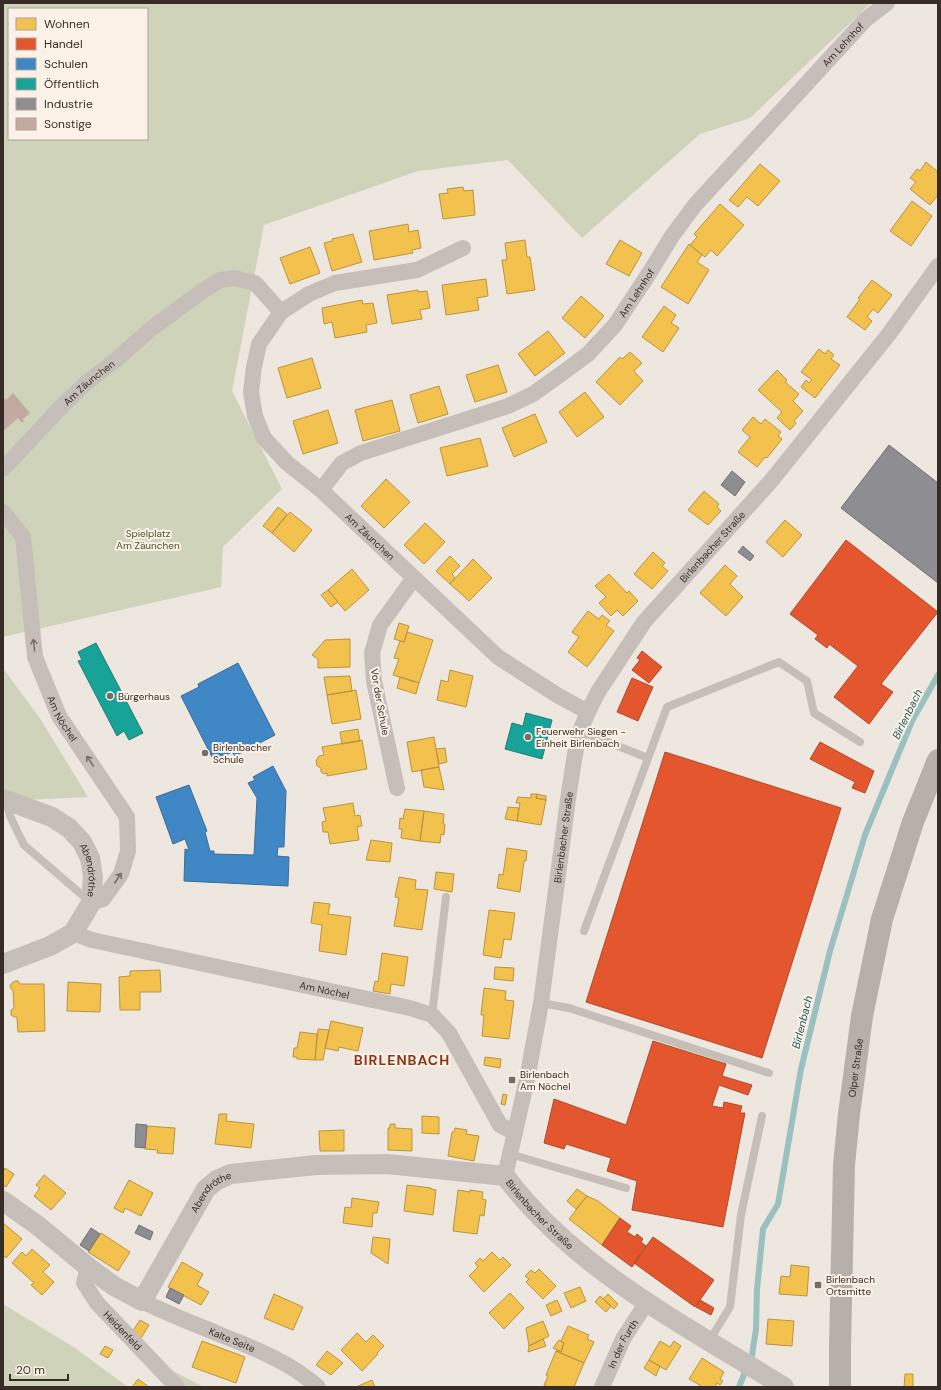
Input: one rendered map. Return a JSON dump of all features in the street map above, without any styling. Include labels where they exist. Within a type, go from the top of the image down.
[{"type":"main road","name":"Olper Straße","points":[[840,1387],[844,1165],[848,1114],[862,1016],[882,920],[913,822],[938,760]]},
{"type":"street","name":"Am Lehnhof","points":[[321,490],[342,463],[361,453],[508,406],[533,394],[588,354],[615,325],[672,236],[695,204],[865,20],[887,3]]},
{"type":"street","name":"Am Zäunchen","points":[[463,248],[417,270],[335,283],[309,294],[281,312],[259,344],[251,392],[255,416],[264,438],[287,463],[321,490],[498,657],[557,695],[588,712]]},
{"type":"street","name":"Birlenbacher Straße","points":[[784,1387],[647,1302],[608,1275],[562,1238],[517,1192],[505,1176],[527,1079],[541,1003],[569,792],[580,732],[588,712],[598,692],[644,622],[771,481],[889,334],[938,266]]},
{"type":"street","name":"Am Zäunchen","points":[[3,469],[61,407],[86,383],[117,359],[152,328],[220,280],[234,278],[255,283],[281,312]]},
{"type":"street","name":"Am Nöchel","points":[[3,512],[23,537],[35,657],[41,672],[59,716],[127,817],[128,851],[121,874],[103,899],[91,903]]},
{"type":"street","name":"Vor der Schule","points":[[397,788],[374,681],[372,653],[380,625],[414,578]]},
{"type":"street","name":"Abendröthe","points":[[3,964],[50,946],[73,933],[91,903],[93,877],[90,858],[82,842],[69,828],[52,817],[5,799]]},
{"type":"street","name":"Am Nöchel","points":[[73,933],[92,940],[410,1008],[432,1015],[449,1033],[500,1125],[515,1133]]},
{"type":"street","name":"Abendröthe","points":[[142,1301],[206,1189],[217,1180],[231,1174],[316,1165],[387,1164],[505,1176]]},
{"type":"street","points":[[3,1200],[114,1286],[142,1301]]},
{"type":"street","name":"Heidenfeld","points":[[88,1267],[84,1283],[97,1303],[177,1387]]},
{"type":"street","name":"Kalte Seite","points":[[142,1301],[168,1314],[262,1351],[294,1368],[318,1387]]},
{"type":"street","name":"In der Furth","points":[[602,1387],[623,1339],[647,1302]]},
{"type":"lane","points":[[584,931],[667,706],[779,662],[807,681],[814,713],[860,742]]},
{"type":"lane","points":[[580,732],[648,758]]},
{"type":"lane","points":[[5,799],[10,816],[24,845],[91,903]]},
{"type":"lane","points":[[432,1015],[446,897]]},
{"type":"lane","points":[[541,1003],[569,1008],[769,1073]]},
{"type":"lane","points":[[709,1341],[730,1307],[741,1215],[762,1116]]},
{"type":"lane","points":[[510,1154],[626,1188]]},
{"type":"green space","name":"Spielplatz Am Zäunchen","points":[[3,3],[871,3],[750,118],[700,134],[582,238],[508,160],[418,171],[264,225],[232,391],[282,489],[223,547],[221,587],[3,637]]},
{"type":"green space","points":[[3,668],[41,720],[88,797],[3,801]]},
{"type":"green space","points":[[3,1304],[75,1348],[128,1387],[3,1387]]},
{"type":"green space","points":[[171,1370],[204,1387],[174,1387]]},
{"type":"building: Wohnen","points":[[926,162],[938,172],[938,195],[930,205],[910,189],[916,182],[910,178],[917,169],[920,171]]},
{"type":"building: Wohnen","points":[[760,164],[780,181],[758,206],[747,197],[738,207],[729,200]]},
{"type":"building: Wohnen","points":[[463,187],[464,191],[473,190],[475,215],[443,219],[439,194],[448,193],[447,189]]},
{"type":"building: Wohnen","points":[[912,201],[932,216],[911,246],[890,231]]},
{"type":"building: Wohnen","points":[[720,204],[744,225],[717,256],[711,250],[705,257],[690,245],[697,237],[694,234]]},
{"type":"building: Wohnen","points":[[408,224],[409,232],[418,230],[421,248],[412,250],[413,253],[374,260],[369,231]]},
{"type":"building: Wohnen","points":[[353,234],[362,262],[332,271],[324,243],[332,241],[332,239]]},
{"type":"building: Wohnen","points":[[525,240],[527,257],[530,257],[535,290],[507,294],[502,260],[507,260],[505,243]]},
{"type":"building: Wohnen","points":[[620,240],[642,253],[629,276],[606,264]]},
{"type":"building: Wohnen","points":[[689,244],[702,255],[697,262],[709,270],[688,304],[661,287]]},
{"type":"building: Wohnen","points":[[310,247],[320,273],[290,284],[280,258]]},
{"type":"building: Wohnen","points":[[486,279],[488,296],[477,298],[479,310],[446,315],[442,285]]},
{"type":"building: Wohnen","points":[[872,280],[892,295],[878,313],[873,309],[867,317],[872,321],[865,330],[847,317],[860,299],[858,298]]},
{"type":"building: Wohnen","points":[[418,290],[418,292],[427,291],[430,308],[420,310],[422,319],[392,324],[387,295]]},
{"type":"building: Wohnen","points":[[581,296],[604,316],[585,338],[562,318]]},
{"type":"building: Wohnen","points":[[362,300],[363,304],[373,303],[377,323],[366,325],[367,332],[335,338],[332,322],[324,324],[322,308]]},
{"type":"building: Wohnen","points":[[664,306],[676,315],[671,323],[679,328],[663,352],[642,337]]},
{"type":"building: Wohnen","points":[[548,331],[565,353],[535,376],[518,354]]},
{"type":"building: Wohnen","points":[[819,349],[825,354],[828,350],[834,355],[831,359],[840,365],[815,398],[801,387],[806,380],[809,383],[812,380],[801,372]]},
{"type":"building: Wohnen","points":[[630,352],[642,363],[634,371],[643,381],[620,405],[596,382],[620,357],[622,359]]},
{"type":"building: Wohnen","points":[[312,358],[321,388],[287,398],[278,368]]},
{"type":"building: Wohnen","points":[[498,365],[507,392],[475,402],[466,375]]},
{"type":"building: Wohnen","points":[[777,370],[787,380],[785,382],[799,394],[793,401],[803,411],[794,421],[796,423],[790,430],[777,418],[782,412],[758,390]]},
{"type":"building: Wohnen","points":[[439,386],[448,414],[418,423],[410,395]]},
{"type":"building: Wohnen","points":[[585,392],[604,417],[577,437],[559,412]]},
{"type":"building: Wohnen","points":[[392,400],[400,431],[363,441],[355,410]]},
{"type":"building: Wohnen","points":[[328,410],[338,443],[303,454],[293,421]]},
{"type":"building: Wohnen","points":[[535,414],[547,442],[514,457],[502,428]]},
{"type":"building: Wohnen","points":[[753,417],[761,424],[765,419],[781,432],[778,436],[782,439],[767,458],[765,457],[757,467],[738,452],[750,437],[742,430]]},
{"type":"building: Wohnen","points":[[480,438],[488,466],[447,476],[440,448]]},
{"type":"building: Wohnen","points":[[386,479],[410,502],[384,528],[361,506]]},
{"type":"building: Wohnen","points":[[704,491],[719,504],[717,507],[721,511],[708,525],[688,510]]},
{"type":"building: Wohnen","points":[[278,507],[287,514],[272,533],[263,526]]},
{"type":"building: Wohnen","points":[[290,512],[312,530],[294,552],[272,533]]},
{"type":"building: Wohnen","points":[[785,520],[802,535],[783,557],[766,542]]},
{"type":"building: Wohnen","points":[[425,523],[445,542],[424,564],[404,545]]},
{"type":"building: Wohnen","points":[[653,552],[665,563],[662,566],[668,571],[652,589],[634,574]]},
{"type":"building: Wohnen","points":[[450,556],[460,566],[452,574],[455,578],[450,584],[436,571]]},
{"type":"building: Wohnen","points":[[473,559],[492,578],[469,601],[450,584]]},
{"type":"building: Wohnen","points":[[725,565],[737,576],[730,584],[743,597],[726,616],[700,593]]},
{"type":"building: Wohnen","points":[[352,569],[369,590],[345,611],[328,590]]},
{"type":"building: Wohnen","points":[[609,574],[627,593],[629,591],[638,601],[623,616],[617,610],[611,616],[599,603],[606,597],[595,586]]},
{"type":"building: Wohnen","points":[[328,590],[338,602],[331,607],[321,595]]},
{"type":"building: Wohnen","points":[[588,611],[599,619],[602,615],[610,621],[606,625],[614,631],[587,667],[568,652],[579,637],[572,632]]},
{"type":"building: Wohnen","points":[[399,623],[409,626],[404,642],[394,639]]},
{"type":"building: Wohnen","points":[[407,632],[433,640],[419,683],[393,675],[399,659],[394,658],[400,641],[404,642]]},
{"type":"building: Wohnen","points":[[350,639],[350,667],[318,668],[318,659],[312,655],[325,640]]},
{"type":"building: Wohnen","points":[[450,670],[473,676],[466,707],[437,700],[441,680],[448,682]]},
{"type":"building: Wohnen","points":[[350,676],[352,691],[327,695],[324,677]]},
{"type":"building: Wohnen","points":[[400,677],[419,683],[416,694],[397,688]]},
{"type":"building: Wohnen","points":[[356,690],[361,719],[332,724],[327,695]]},
{"type":"building: Wohnen","points":[[358,729],[360,741],[342,744],[340,732]]},
{"type":"building: Wohnen","points":[[434,737],[439,767],[412,772],[407,742]]},
{"type":"building: Wohnen","points":[[362,740],[367,769],[327,776],[327,773],[324,774],[321,772],[321,768],[317,766],[316,761],[319,756],[324,755],[322,747]]},
{"type":"building: Wohnen","points":[[445,748],[447,762],[439,764],[436,749]]},
{"type":"building: Wohnen","points":[[439,767],[444,790],[424,787],[421,770]]},
{"type":"building: Wohnen","points":[[531,794],[537,794],[536,798],[546,800],[541,825],[517,821],[520,803],[516,803],[518,797],[531,798]]},
{"type":"building: Wohnen","points":[[537,794],[546,796],[546,800],[536,798]]},
{"type":"building: Wohnen","points":[[353,803],[355,816],[360,815],[362,826],[357,827],[359,840],[330,844],[328,832],[323,832],[322,822],[326,821],[323,808]]},
{"type":"building: Wohnen","points":[[508,807],[519,808],[517,821],[505,819]]},
{"type":"building: Wohnen","points":[[405,809],[424,811],[420,841],[401,838],[402,829],[399,829],[400,818],[403,819]]},
{"type":"building: Wohnen","points":[[424,811],[444,814],[444,835],[441,834],[440,843],[420,841]]},
{"type":"building: Wohnen","points":[[371,840],[392,843],[390,862],[366,860]]},
{"type":"building: Wohnen","points":[[507,848],[527,851],[526,861],[524,861],[520,892],[497,888],[499,874],[503,875]]},
{"type":"building: Wohnen","points":[[436,872],[454,874],[452,892],[434,889]]},
{"type":"building: Wohnen","points":[[399,877],[416,880],[415,889],[428,890],[422,930],[394,926],[399,898],[395,897]]},
{"type":"building: Wohnen","points":[[314,902],[330,904],[328,914],[351,917],[346,955],[319,951],[322,925],[311,923]]},
{"type":"building: Wohnen","points":[[489,910],[515,913],[511,940],[504,939],[501,958],[483,955]]},
{"type":"building: Wohnen","points":[[382,953],[408,957],[404,986],[391,984],[390,994],[373,991],[375,981],[378,982]]},
{"type":"building: Wohnen","points":[[495,967],[514,968],[513,981],[494,979]]},
{"type":"building: Wohnen","points":[[160,970],[161,992],[140,992],[140,1010],[120,1010],[119,977],[130,976],[130,971]]},
{"type":"building: Wohnen","points":[[15,981],[18,981],[20,984],[44,984],[45,1031],[18,1032],[17,1017],[11,1015],[11,1010],[14,1008],[13,991],[10,986]]},
{"type":"building: Wohnen","points":[[68,982],[101,984],[100,1012],[67,1011]]},
{"type":"building: Wohnen","points":[[484,988],[506,991],[505,1000],[514,1001],[509,1039],[482,1036],[484,1015],[481,1015]]},
{"type":"building: Wohnen","points":[[331,1021],[363,1028],[358,1051],[339,1047],[338,1051],[325,1048]]},
{"type":"building: Wohnen","points":[[318,1029],[329,1030],[323,1060],[315,1060]]},
{"type":"building: Wohnen","points":[[300,1032],[317,1034],[315,1060],[297,1059],[297,1057],[293,1057],[294,1048],[297,1048]]},
{"type":"building: Wohnen","points":[[485,1057],[501,1059],[500,1068],[484,1065]]},
{"type":"building: Wohnen","points":[[503,1094],[507,1095],[505,1105],[501,1104]]},
{"type":"building: Wohnen","points":[[219,1114],[227,1114],[226,1121],[254,1124],[251,1148],[215,1144]]},
{"type":"building: Wohnen","points":[[422,1116],[439,1117],[439,1134],[422,1133]]},
{"type":"building: Wohnen","points":[[390,1124],[395,1124],[395,1128],[412,1129],[412,1151],[388,1150],[388,1128],[390,1128]]},
{"type":"building: Wohnen","points":[[147,1126],[175,1128],[173,1154],[157,1153],[158,1150],[145,1149]]},
{"type":"building: Wohnen","points":[[455,1128],[467,1130],[466,1134],[479,1136],[474,1161],[448,1156],[452,1132],[454,1132]]},
{"type":"building: Wohnen","points":[[344,1130],[344,1151],[320,1151],[319,1131]]},
{"type":"building: Wohnen","points":[[5,1168],[14,1174],[6,1187],[3,1185],[3,1172]]},
{"type":"building: Wohnen","points":[[44,1175],[66,1193],[51,1210],[34,1196],[40,1188],[36,1185]]},
{"type":"building: Wohnen","points":[[129,1180],[153,1193],[141,1216],[125,1208],[123,1213],[114,1208]]},
{"type":"building: Wohnen","points":[[407,1185],[436,1190],[433,1215],[404,1211]]},
{"type":"building: Wohnen","points":[[577,1189],[587,1196],[576,1209],[567,1201]]},
{"type":"building: Wohnen","points":[[458,1190],[483,1192],[482,1199],[486,1200],[484,1216],[480,1215],[477,1234],[453,1231]]},
{"type":"building: Wohnen","points":[[587,1196],[598,1201],[620,1218],[602,1245],[569,1219]]},
{"type":"building: Wohnen","points":[[352,1198],[379,1202],[377,1213],[373,1213],[372,1227],[343,1223],[345,1207],[351,1208]]},
{"type":"building: Wohnen","points":[[3,1223],[22,1239],[6,1258],[3,1255]]},
{"type":"building: Wohnen","points":[[101,1233],[130,1252],[118,1271],[88,1252]]},
{"type":"building: Wohnen","points":[[373,1237],[390,1239],[388,1264],[371,1253]]},
{"type":"building: Wohnen","points":[[32,1249],[50,1265],[43,1272],[54,1282],[42,1295],[31,1285],[34,1283],[12,1263],[22,1252],[26,1256]]},
{"type":"building: Wohnen","points":[[492,1252],[500,1260],[503,1257],[511,1265],[484,1292],[469,1276],[478,1267],[475,1263],[480,1258],[483,1261]]},
{"type":"building: Wohnen","points":[[182,1262],[203,1274],[197,1285],[209,1292],[201,1305],[168,1287]]},
{"type":"building: Wohnen","points":[[791,1265],[809,1267],[807,1296],[779,1294],[781,1276],[790,1277]]},
{"type":"building: Wohnen","points":[[539,1269],[556,1286],[543,1299],[526,1282],[529,1279],[525,1276],[531,1270],[535,1273]]},
{"type":"building: Wohnen","points":[[580,1287],[586,1301],[571,1308],[564,1293]]},
{"type":"building: Wohnen","points":[[510,1293],[524,1308],[504,1329],[489,1313]]},
{"type":"building: Wohnen","points":[[274,1294],[303,1307],[293,1330],[264,1318]]},
{"type":"building: Wohnen","points":[[608,1294],[618,1304],[614,1309],[603,1299]]},
{"type":"building: Wohnen","points":[[600,1296],[611,1306],[606,1312],[595,1302]]},
{"type":"building: Wohnen","points":[[557,1300],[562,1311],[551,1316],[546,1305]]},
{"type":"building: Wohnen","points":[[768,1319],[794,1321],[792,1346],[766,1344]]},
{"type":"building: Wohnen","points":[[140,1320],[149,1325],[141,1338],[132,1332]]},
{"type":"building: Wohnen","points":[[543,1321],[549,1336],[529,1346],[526,1328]]},
{"type":"building: Wohnen","points":[[568,1326],[589,1335],[587,1339],[594,1342],[584,1363],[556,1351],[561,1352],[564,1343],[561,1341]]},
{"type":"building: Wohnen","points":[[357,1333],[366,1342],[373,1335],[384,1346],[362,1371],[341,1350]]},
{"type":"building: Wohnen","points":[[543,1339],[546,1346],[528,1352],[529,1346]]},
{"type":"building: Wohnen","points":[[559,1340],[564,1343],[561,1352],[553,1348]]},
{"type":"building: Wohnen","points":[[202,1341],[245,1357],[236,1383],[192,1367]]},
{"type":"building: Wohnen","points":[[660,1341],[670,1347],[674,1341],[681,1346],[666,1370],[649,1360]]},
{"type":"building: Wohnen","points":[[105,1346],[113,1350],[108,1358],[100,1354]]},
{"type":"building: Wohnen","points":[[327,1351],[343,1363],[331,1375],[316,1365]]},
{"type":"building: Wohnen","points":[[556,1351],[584,1363],[574,1387],[548,1387],[544,1385],[548,1376],[546,1375]]},
{"type":"building: Wohnen","points":[[702,1358],[724,1372],[720,1379],[723,1381],[720,1385],[717,1383],[715,1387],[703,1387],[689,1379]]},
{"type":"building: Wohnen","points":[[649,1360],[660,1366],[656,1376],[644,1368]]},
{"type":"building: Wohnen","points":[[905,1374],[913,1374],[913,1387],[904,1387]]},
{"type":"building: Wohnen","points":[[138,1379],[149,1387],[132,1387]]},
{"type":"building: Wohnen","points":[[372,1380],[375,1387],[356,1387]]},
{"type":"building: Handel","points":[[846,540],[938,612],[881,684],[893,692],[869,724],[834,697],[858,666],[829,644],[827,648],[815,639],[818,635],[790,614]]},
{"type":"building: Handel","points":[[642,651],[662,667],[649,683],[632,670],[640,660],[637,658]]},
{"type":"building: Handel","points":[[632,678],[653,687],[638,721],[617,712]]},
{"type":"building: Handel","points":[[820,742],[874,771],[865,793],[852,788],[855,782],[810,759]]},
{"type":"building: Handel","points":[[665,752],[841,808],[762,1058],[586,1002]]},
{"type":"building: Handel","points":[[653,1041],[726,1064],[722,1076],[752,1085],[748,1095],[719,1085],[712,1106],[723,1108],[724,1102],[742,1106],[740,1113],[745,1113],[723,1227],[632,1210],[637,1181],[607,1171],[611,1158],[566,1144],[564,1149],[544,1143],[554,1099],[626,1125]]},
{"type":"building: Handel","points":[[620,1218],[631,1226],[627,1232],[635,1237],[637,1234],[643,1239],[641,1242],[646,1246],[632,1267],[602,1245]]},
{"type":"building: Handel","points":[[653,1237],[714,1280],[695,1307],[634,1263]]},
{"type":"building: Handel","points":[[700,1300],[714,1308],[711,1315],[696,1307]]},
{"type":"building: Schulen","points":[[238,663],[275,735],[235,756],[232,752],[214,761],[181,696],[199,687],[198,684]]},
{"type":"building: Schulen","points":[[273,766],[286,791],[284,847],[278,847],[277,856],[289,857],[288,886],[184,881],[185,849],[189,850],[185,839],[173,844],[156,797],[189,785],[207,831],[205,832],[210,851],[214,851],[214,854],[254,855],[257,798],[248,783],[255,780],[253,777]]},
{"type":"building: Öffentlich","name":"Bürgerhaus","points":[[96,643],[143,733],[129,740],[124,731],[117,736],[78,661],[82,660],[78,652]]},
{"type":"building: Öffentlich","name":"Feuerwehr Siegen - Einheit Birlenbach","points":[[526,713],[552,720],[542,759],[505,749],[512,723],[523,726]]},
{"type":"building: Industrie","points":[[889,445],[938,483],[938,583],[841,508]]},
{"type":"building: Industrie","points":[[732,471],[745,482],[735,496],[721,485]]},
{"type":"building: Industrie","points":[[743,546],[754,556],[750,561],[738,552]]},
{"type":"building: Industrie","points":[[136,1124],[147,1125],[145,1148],[135,1147]]},
{"type":"building: Industrie","points":[[139,1225],[153,1232],[150,1240],[135,1233]]},
{"type":"building: Industrie","points":[[91,1228],[100,1234],[89,1251],[80,1245]]},
{"type":"building: Industrie","points":[[170,1288],[184,1295],[179,1304],[166,1297]]},
{"type":"building: Sonstige","points":[[13,393],[30,413],[23,419],[24,421],[22,423],[18,418],[3,431],[3,397],[6,400]]},
{"type":"waterway","name":"Birlenbach","points":[[739,1387],[752,1355],[756,1329],[757,1289],[763,1229],[778,1204],[801,1069],[830,951],[865,835],[912,721],[938,675]]},
{"type":"place","name":"Bürgerhaus","points":[[110,696]]},
{"type":"place","name":"Feuerwehr Siegen - Einheit Birlenbach","points":[[528,737]]},
{"type":"place","name":"Birlenbacher Schule","points":[[205,753]]},
{"type":"place","name":"Birlenbach Am Nöchel","points":[[512,1080]]},
{"type":"place","name":"Birlenbach Ortsmitte","points":[[818,1285]]},
{"type":"district","name":"BIRLENBACH","points":[[402,1060]]}]
